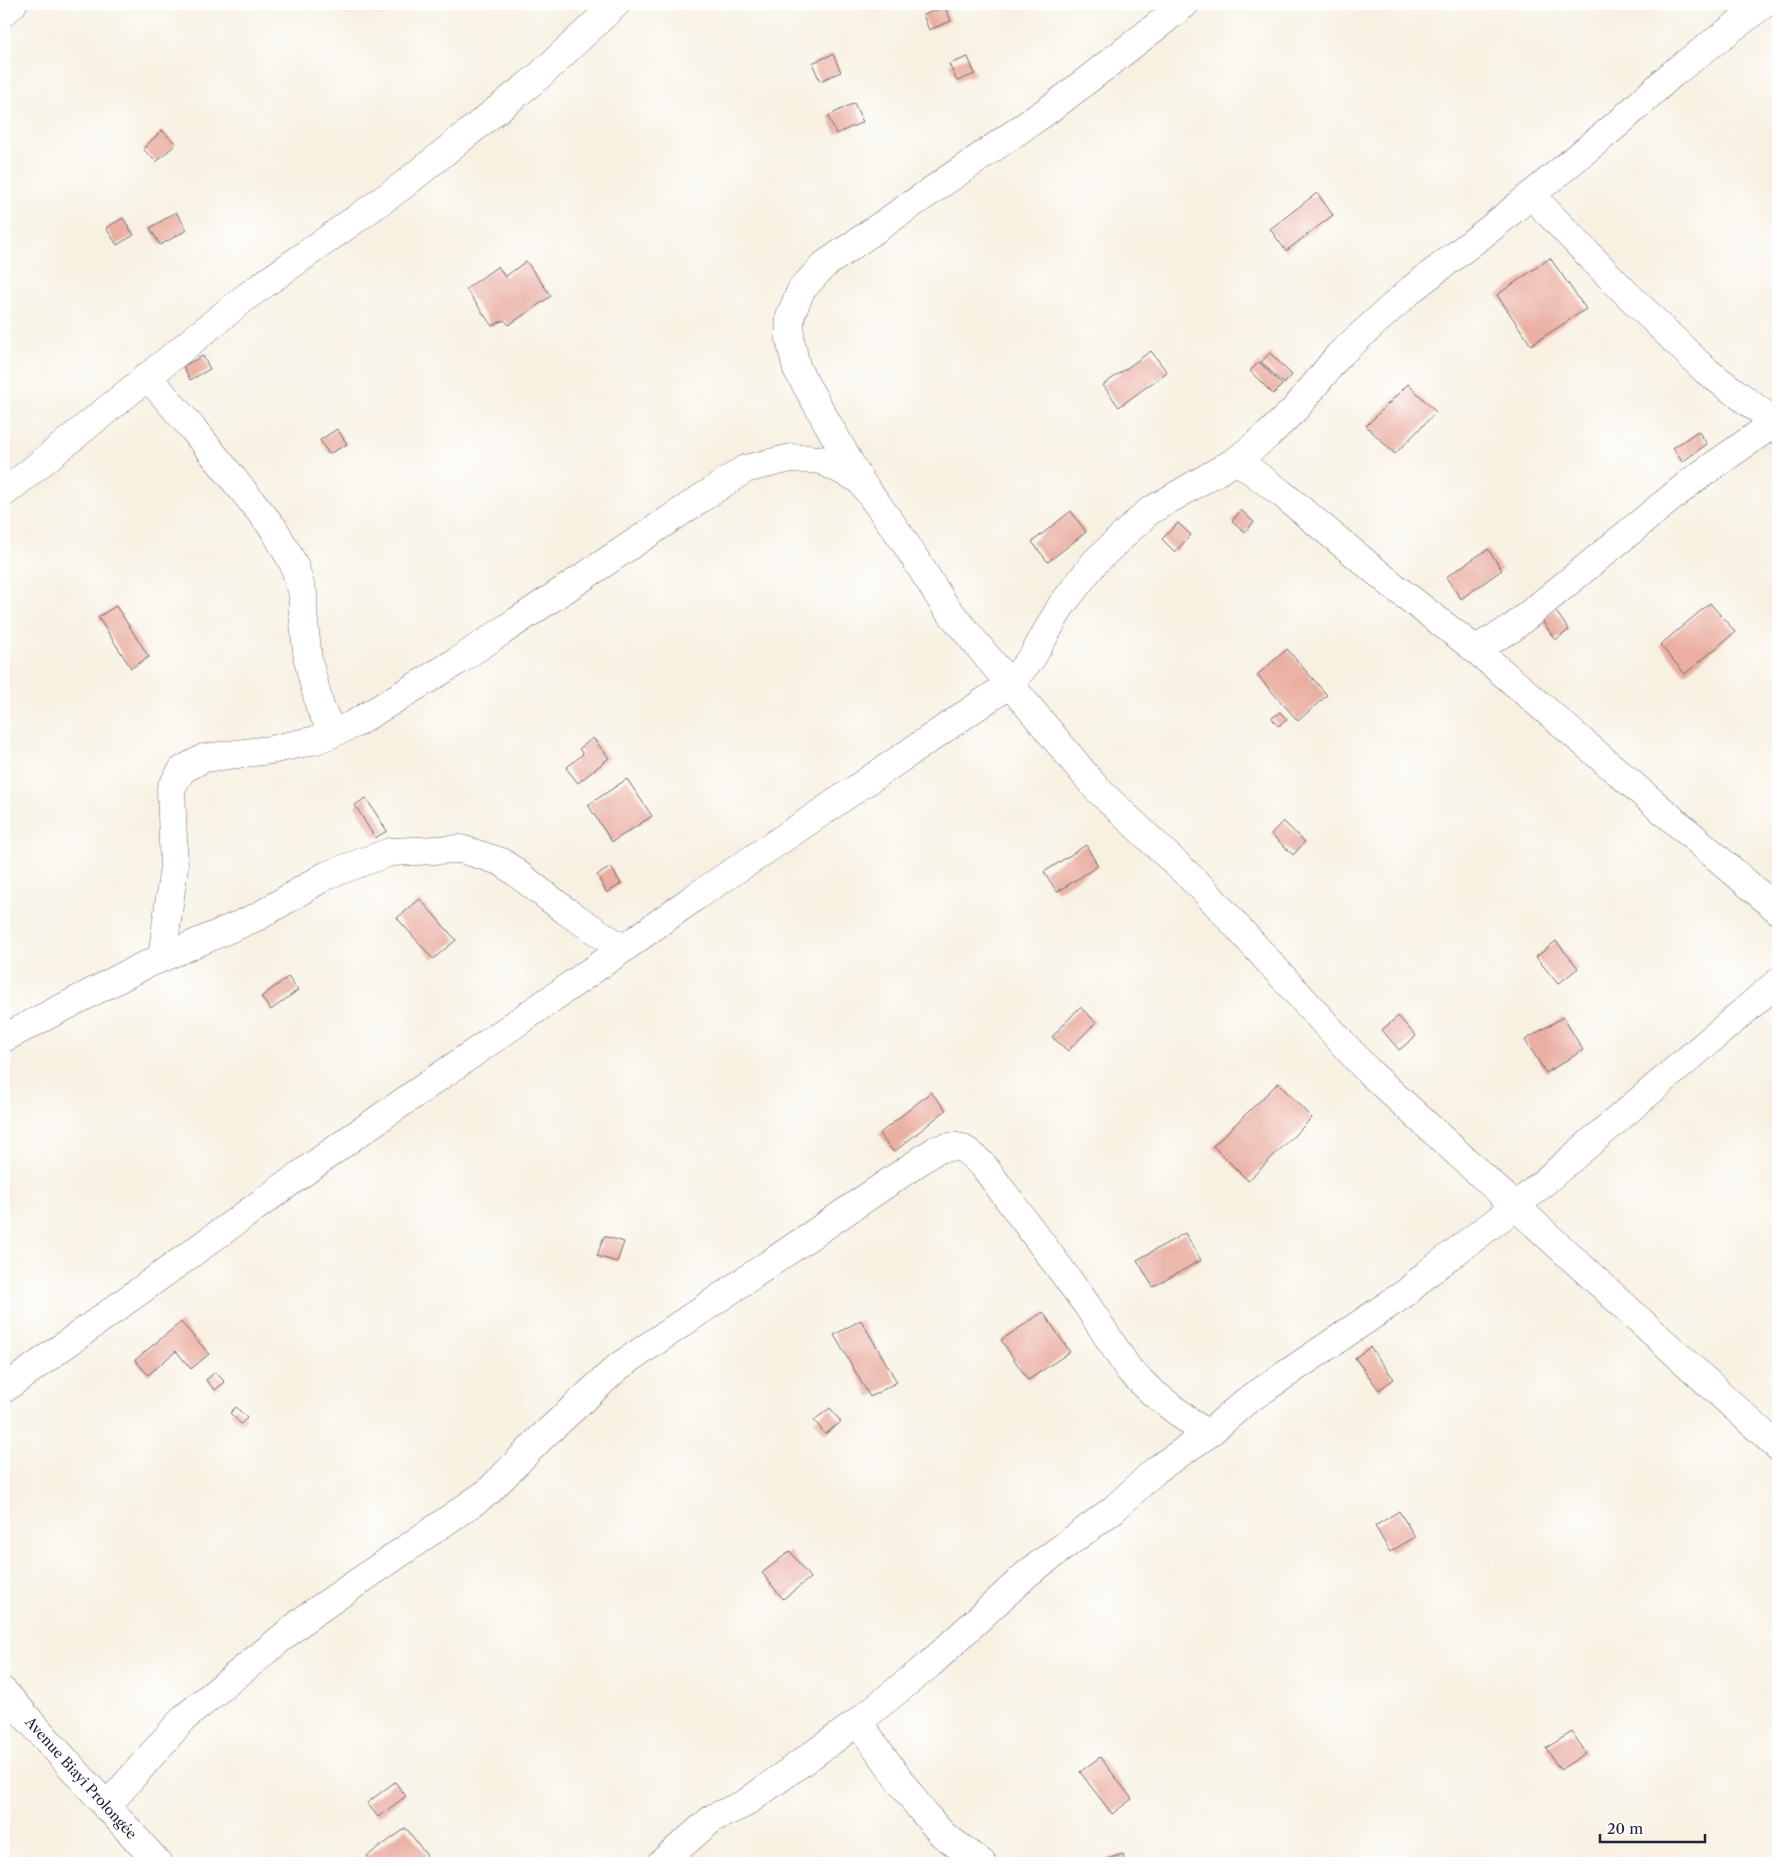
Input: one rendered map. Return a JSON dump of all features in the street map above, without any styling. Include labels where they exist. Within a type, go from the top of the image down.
[{"type":"street","points":[[4,12],[13,4]]},
{"type":"street","points":[[4,493],[246,297],[401,187],[538,77],[616,4]]},
{"type":"street","points":[[1185,4],[1054,106],[824,265],[801,290],[790,317],[790,340],[797,369],[858,479],[902,538],[945,606],[1097,789],[1204,889],[1368,1071],[1778,1447]]},
{"type":"street","points":[[4,1389],[347,1141],[695,897],[1010,684],[1032,656],[1061,606],[1095,562],[1148,512],[1237,460],[1268,435],[1296,408],[1339,355],[1413,288],[1491,228],[1620,122],[1672,74],[1764,4]]},
{"type":"street","points":[[1475,649],[1511,629],[1693,480],[1777,423],[1705,370],[1530,195]]},
{"type":"street","points":[[147,376],[193,429],[274,529],[294,565],[303,594],[302,613],[308,660],[320,707],[333,733]]},
{"type":"street","points":[[162,958],[174,868],[171,788],[182,770],[204,758],[270,750],[316,740],[354,724],[456,662],[745,469],[791,458],[821,460],[858,479]]},
{"type":"street","points":[[1237,460],[1281,493],[1396,588],[1475,649],[1778,910]]},
{"type":"street","points":[[4,1038],[162,958],[259,916],[327,875],[390,852],[461,849],[502,862],[566,911],[622,949]]},
{"type":"street","points":[[661,1863],[713,1818],[744,1804],[858,1722],[930,1664],[1028,1573],[1114,1509],[1156,1469],[1207,1435],[1245,1402],[1407,1292],[1429,1272],[1515,1207],[1778,982]]},
{"type":"street","points":[[106,1807],[184,1718],[306,1618],[488,1492],[542,1437],[618,1367],[936,1150],[948,1147],[961,1147],[983,1165],[1087,1305],[1130,1370],[1152,1392],[1207,1435]]},
{"type":"street","name":"Avenue Biayi Prolongée","points":[[4,1692],[158,1863]]},
{"type":"street","points":[[858,1722],[919,1807],[942,1834],[982,1863]]},
{"type":"building","points":[[945,7],[951,21],[929,30],[923,15]]},
{"type":"building","points":[[833,54],[841,72],[820,81],[812,63]]},
{"type":"building","points":[[968,57],[975,74],[957,81],[949,64]]},
{"type":"building","points":[[854,103],[863,122],[836,134],[828,116]]},
{"type":"building","points":[[162,130],[176,144],[156,162],[143,149]]},
{"type":"building","points":[[1317,193],[1333,215],[1286,251],[1270,229]]},
{"type":"building","points":[[176,212],[187,230],[160,245],[150,228]]},
{"type":"building","points":[[123,218],[134,235],[117,245],[106,228]]},
{"type":"building","points":[[1550,258],[1586,309],[1531,345],[1497,295]]},
{"type":"building","points":[[526,261],[551,296],[509,325],[504,320],[492,326],[466,289],[498,266],[505,277]]},
{"type":"building","points":[[1151,351],[1167,372],[1119,407],[1103,385]]},
{"type":"building","points":[[1270,353],[1292,375],[1284,384],[1261,362]]},
{"type":"building","points":[[203,356],[210,369],[190,380],[183,366]]},
{"type":"building","points":[[1259,362],[1282,385],[1273,394],[1250,371]]},
{"type":"building","points":[[1408,384],[1436,412],[1395,454],[1366,426]]},
{"type":"building","points":[[337,429],[347,444],[329,454],[320,440]]},
{"type":"building","points":[[1698,431],[1707,444],[1682,462],[1673,448]]},
{"type":"building","points":[[1241,510],[1254,522],[1245,532],[1232,521]]},
{"type":"building","points":[[1071,511],[1086,532],[1048,562],[1032,542]]},
{"type":"building","points":[[1178,523],[1191,535],[1175,552],[1162,539]]},
{"type":"building","points":[[1488,549],[1502,570],[1461,599],[1446,577]]},
{"type":"building","points":[[1710,603],[1735,632],[1685,674],[1660,645]]},
{"type":"building","points":[[116,606],[149,657],[131,668],[98,617]]},
{"type":"building","points":[[1555,610],[1569,630],[1555,640],[1541,619]]},
{"type":"building","points":[[1287,649],[1327,695],[1298,721],[1257,675]]},
{"type":"building","points":[[1280,712],[1287,720],[1278,726],[1272,718]]},
{"type":"building","points":[[593,738],[609,758],[578,783],[566,768],[583,754],[579,749]]},
{"type":"building","points":[[627,779],[652,816],[612,842],[588,805]]},
{"type":"building","points":[[366,798],[387,831],[375,838],[355,805]]},
{"type":"building","points":[[1283,821],[1305,842],[1293,855],[1271,834]]},
{"type":"building","points":[[1086,845],[1098,866],[1057,892],[1044,872]]},
{"type":"building","points":[[611,867],[621,884],[607,893],[597,875]]},
{"type":"building","points":[[420,899],[456,940],[433,959],[397,918]]},
{"type":"building","points":[[1556,941],[1578,968],[1558,984],[1536,957]]},
{"type":"building","points":[[288,977],[298,990],[271,1010],[261,997]]},
{"type":"building","points":[[1080,1007],[1096,1022],[1068,1051],[1052,1037]]},
{"type":"building","points":[[1398,1016],[1416,1036],[1399,1050],[1382,1030]]},
{"type":"building","points":[[1563,1017],[1583,1050],[1546,1073],[1525,1040]]},
{"type":"building","points":[[1278,1083],[1312,1118],[1248,1181],[1213,1146]]},
{"type":"building","points":[[931,1092],[946,1110],[894,1152],[879,1134]]},
{"type":"building","points":[[1185,1233],[1201,1260],[1153,1287],[1137,1260]]},
{"type":"building","points":[[604,1236],[624,1242],[617,1262],[597,1256]]},
{"type":"building","points":[[1043,1312],[1070,1352],[1028,1380],[1001,1340]]},
{"type":"building","points":[[861,1320],[897,1382],[870,1397],[834,1335]]},
{"type":"building","points":[[181,1322],[209,1354],[191,1369],[176,1351],[148,1375],[135,1360]]},
{"type":"building","points":[[1370,1347],[1394,1379],[1379,1390],[1355,1358]]},
{"type":"building","points":[[215,1372],[225,1382],[215,1390],[206,1380]]},
{"type":"building","points":[[236,1407],[247,1418],[241,1424],[230,1413]]},
{"type":"building","points":[[830,1408],[841,1422],[825,1434],[814,1420]]},
{"type":"building","points":[[1399,1511],[1415,1537],[1390,1552],[1375,1526]]},
{"type":"building","points":[[790,1551],[810,1578],[783,1599],[762,1573]]},
{"type":"building","points":[[1572,1732],[1586,1753],[1560,1770],[1546,1748]]},
{"type":"building","points":[[1100,1757],[1132,1799],[1112,1814],[1080,1772]]},
{"type":"building","points":[[395,1782],[406,1796],[378,1817],[367,1803]]},
{"type":"building","points":[[406,1828],[427,1856],[417,1863],[372,1863],[367,1856]]},
{"type":"building","points":[[1123,1854],[1125,1863],[1094,1863]]}]
